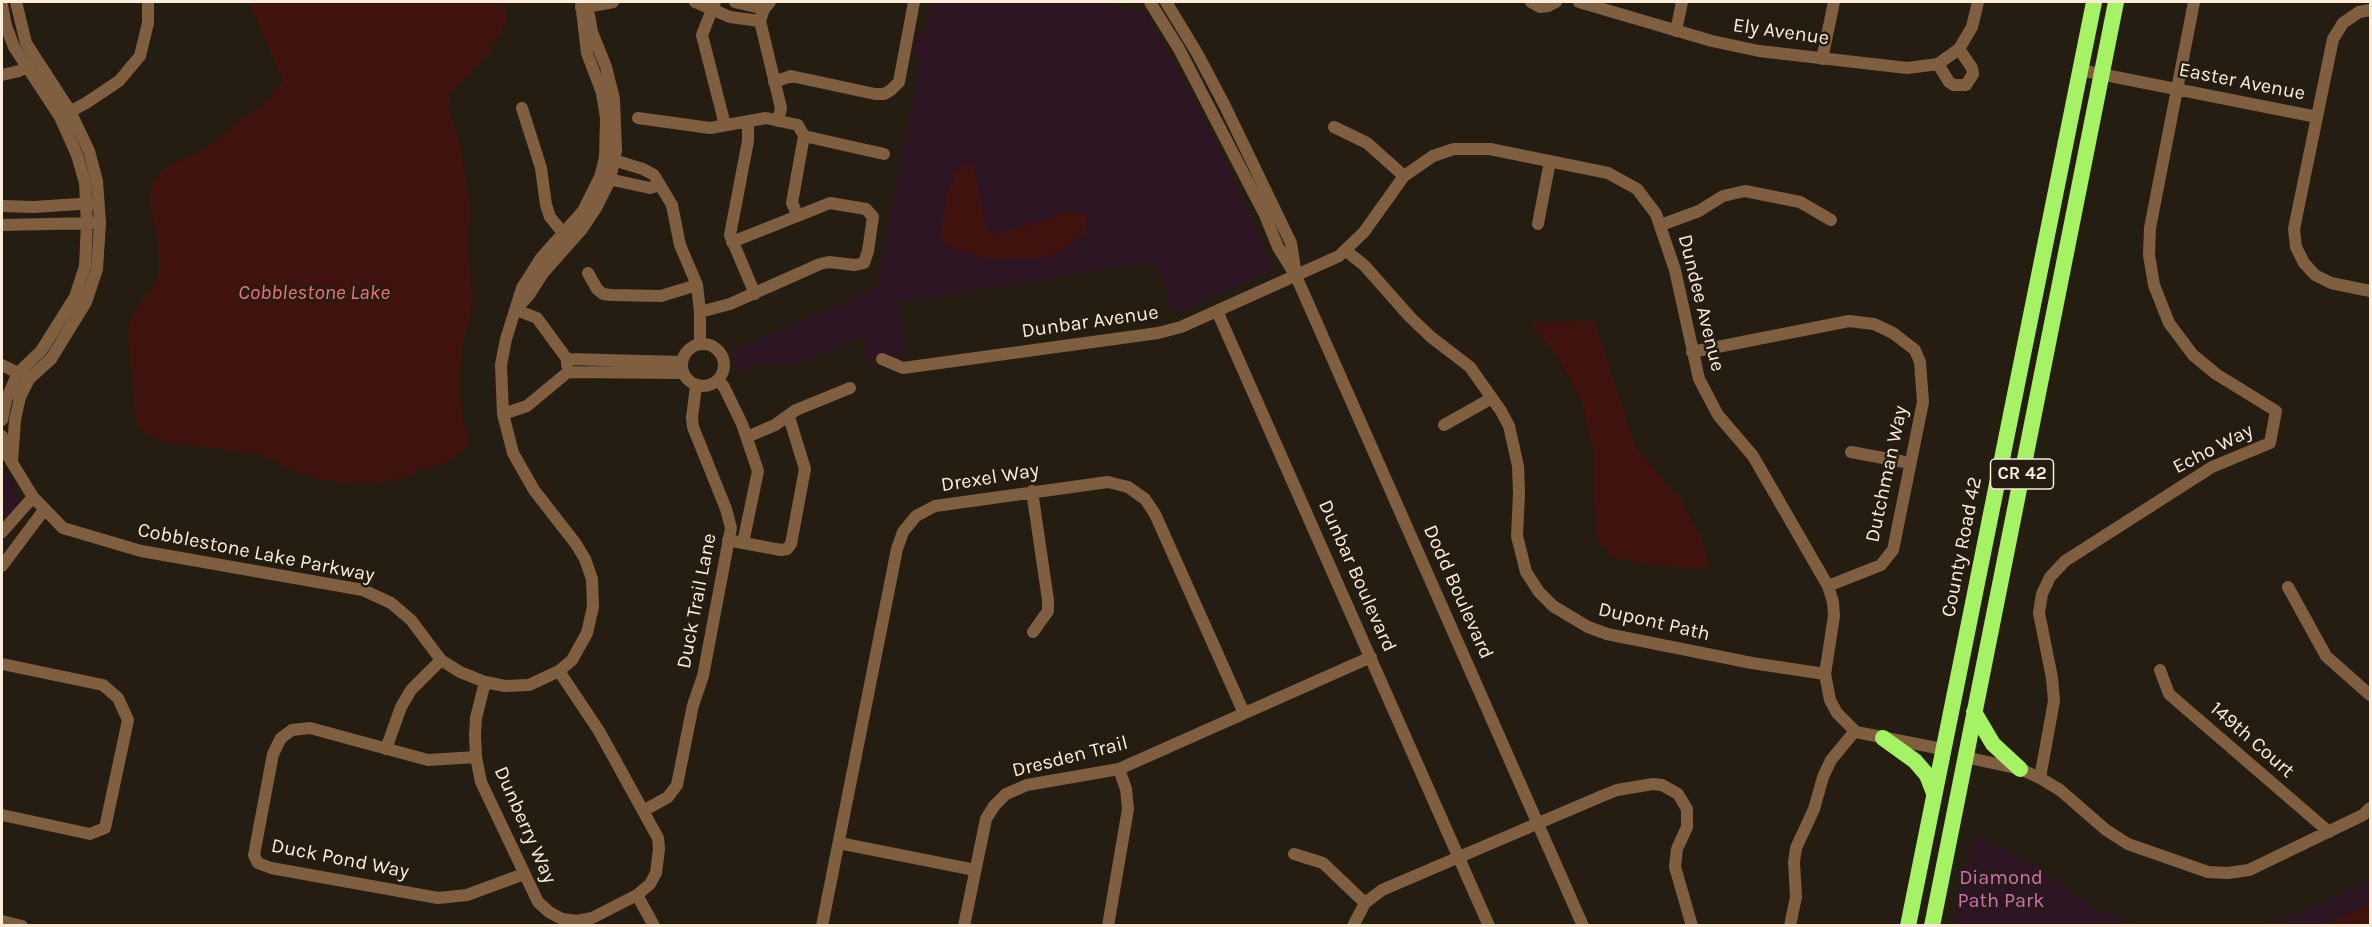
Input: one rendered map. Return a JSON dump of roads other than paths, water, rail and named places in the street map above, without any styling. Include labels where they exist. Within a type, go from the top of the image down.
[{"type":"highway","name":"County Road 42","points":[[1908,926],[2094,2]]},
{"type":"highway","name":"CR 42","points":[[1932,926],[2116,2]]},
{"type":"highway","points":[[1974,712],[1993,744],[2020,769]]},
{"type":"highway","points":[[1949,716],[1965,757]]},
{"type":"highway","points":[[1883,738],[1915,761],[1927,775],[1934,793]]},
{"type":"highway","points":[[1942,749],[1960,785]]},
{"type":"street","points":[[16,2],[31,64]]},
{"type":"street","points":[[65,114],[119,81],[140,56],[148,24],[148,2]]},
{"type":"street","points":[[585,4],[613,2]]},
{"type":"street","points":[[695,2],[714,6],[730,17],[765,10]]},
{"type":"street","points":[[735,2],[765,10]]},
{"type":"street","points":[[774,81],[791,76],[884,94],[899,82],[914,2]]},
{"type":"street","points":[[1150,2],[1179,49],[1265,215],[1278,247],[1296,276]]},
{"type":"street","points":[[1166,2],[1225,106],[1291,243],[1296,276]]},
{"type":"street","points":[[1531,2],[1540,7],[1556,2]]},
{"type":"street","name":"Ely Avenue","points":[[1579,2],[1676,31],[1759,51],[1907,68],[1938,64],[1959,49],[1970,33],[1978,2]]},
{"type":"street","points":[[1676,31],[1682,2]]},
{"type":"street","points":[[1822,59],[1834,2]]},
{"type":"street","name":"Echo Way","points":[[2040,778],[2054,701],[2052,678],[2039,614],[2042,594],[2050,577],[2065,561],[2212,467],[2270,443],[2276,411],[2216,374],[2193,355],[2169,323],[2154,285],[2149,255],[2150,228],[2194,2]]},
{"type":"street","name":"Cobblestone Lake Parkway","points":[[2,436],[7,464],[44,510],[63,528],[141,551],[363,590],[391,603],[404,615],[441,660],[460,672],[485,682],[505,686],[529,685],[559,671],[572,660],[586,633],[593,607],[592,579],[576,544],[534,490],[513,453],[503,414],[501,365],[506,339],[516,309],[530,295],[567,239],[596,208],[610,158],[616,117],[606,89],[585,4]]},
{"type":"street","points":[[2,5],[10,37],[31,64],[89,151],[97,181],[92,203],[97,269],[86,302],[51,359],[24,376],[6,400],[2,420]]},
{"type":"street","points":[[714,6],[702,35],[725,125]]},
{"type":"street","points":[[765,10],[774,81],[781,108],[778,121]]},
{"type":"street","points":[[2317,117],[2333,39],[2343,23],[2359,12],[2370,10]]},
{"type":"street","points":[[1938,64],[1949,82],[1954,85],[1966,85],[1973,74],[1972,68],[1959,49]]},
{"type":"street","points":[[2,75],[19,71],[31,64]]},
{"type":"street","name":"Easter Avenue","points":[[2080,70],[2317,117],[2294,229],[2296,247],[2304,263],[2315,275],[2331,283],[2370,291]]},
{"type":"street","points":[[522,108],[541,168],[550,217],[567,239]]},
{"type":"street","points":[[638,118],[710,128],[766,118],[798,125],[804,136],[792,203],[798,216]]},
{"type":"street","points":[[748,123],[748,141],[731,224],[732,242],[755,294]]},
{"type":"street","points":[[1334,127],[1367,142],[1404,176]]},
{"type":"street","points":[[804,136],[884,154]]},
{"type":"street","name":"Dundee Avenue","points":[[1296,276],[1346,251],[1364,232],[1404,176],[1433,156],[1467,148],[1490,149],[1608,173],[1630,183],[1645,197],[1661,225],[1675,270],[1699,380],[1718,415],[1744,442],[1753,456],[1828,586],[1834,616],[1825,674],[1830,700],[1837,713],[1855,731]]},
{"type":"street","points":[[610,158],[654,176],[672,205],[680,245],[697,285],[700,344]]},
{"type":"street","points":[[1538,224],[1550,161]]},
{"type":"street","points":[[605,178],[650,188],[658,185]]},
{"type":"street","points":[[1661,225],[1699,212],[1723,196],[1745,191],[1800,202],[1831,220]]},
{"type":"street","points":[[700,312],[719,309],[820,264],[829,262],[860,265],[866,260],[873,217],[870,212],[830,202],[732,242]]},
{"type":"street","points":[[2,206],[34,207],[92,203]]},
{"type":"street","points":[[2,225],[94,223]]},
{"type":"street","name":"Dupont Path","points":[[1346,251],[1364,265],[1431,337],[1470,367],[1509,426],[1515,449],[1519,493],[1517,536],[1526,572],[1539,592],[1553,606],[1588,627],[1607,634],[1752,663],[1825,674]]},
{"type":"street","points":[[588,273],[597,289],[603,294],[610,295],[661,296],[697,285]]},
{"type":"street","name":"Dunbar Avenue","points":[[882,359],[903,368],[1158,333],[1181,327],[1296,276]]},
{"type":"street","name":"Dodd Boulevard","points":[[1296,276],[1583,926]]},
{"type":"street","points":[[516,309],[537,318],[567,359],[568,372]]},
{"type":"street","name":"Dunbar Boulevard","points":[[1217,311],[1489,926]]},
{"type":"street","name":"Dutchman Way","points":[[1692,352],[1849,321],[1874,324],[1893,333],[1915,350],[1920,362],[1923,402],[1893,550],[1881,565],[1828,586]]},
{"type":"street","points":[[700,344],[712,346],[721,355],[724,367],[718,380],[708,386],[696,386],[686,379],[683,368],[690,348],[700,344]]},
{"type":"street","points":[[567,359],[683,368]]},
{"type":"street","points":[[2,365],[24,376]]},
{"type":"street","points":[[503,414],[527,406],[568,372],[683,368]]},
{"type":"street","points":[[7,464],[24,376]]},
{"type":"street","points":[[718,380],[724,387],[747,436],[758,471],[743,543]]},
{"type":"street","name":"Duck Trail Lane","points":[[643,811],[668,797],[677,785],[693,705],[703,676],[731,528],[693,427],[696,386]]},
{"type":"street","points":[[747,436],[775,425],[796,410],[850,388]]},
{"type":"street","points":[[1444,425],[1492,398]]},
{"type":"street","points":[[728,540],[781,550],[788,549],[794,536],[805,469],[789,417]]},
{"type":"street","points":[[1851,452],[1910,463]]},
{"type":"street","name":"Drexel Way","points":[[822,926],[897,549],[903,532],[916,516],[935,506],[1108,482],[1128,487],[1144,499],[1155,514],[1244,713]]},
{"type":"street","points":[[1032,491],[1048,600],[1048,611],[1033,633]]},
{"type":"street","points":[[2,532],[33,497]]},
{"type":"street","points":[[2,566],[44,510]]},
{"type":"street","points":[[2288,587],[2326,656],[2370,695]]},
{"type":"street","name":"Dresden Trail","points":[[964,926],[986,819],[994,806],[1006,794],[1027,785],[1119,769],[1371,657]]},
{"type":"street","points":[[386,749],[401,707],[411,690],[441,660]]},
{"type":"street","points":[[2,664],[103,685],[118,698],[128,720],[105,828],[90,834],[2,815]]},
{"type":"street","name":"149th Court","points":[[2160,670],[2169,694],[2329,832]]},
{"type":"street","name":"Dunberry Way","points":[[485,682],[476,718],[476,757],[481,782],[491,806],[538,902],[549,912],[562,919],[594,922],[637,895],[650,884],[656,873],[659,855],[658,838],[590,715],[559,671]]},
{"type":"street","name":"Duck Pond Way","points":[[476,757],[428,760],[310,728],[292,730],[281,738],[273,754],[254,855],[258,863],[271,868],[438,897],[467,895],[525,874]]},
{"type":"street","points":[[1790,926],[1796,897],[1794,862],[1796,848],[1814,809],[1823,777],[1831,760],[1855,731],[1942,749]]},
{"type":"street","points":[[1965,757],[2020,769],[2040,778],[2060,790],[2106,830],[2127,844],[2208,872],[2228,873],[2249,870],[2363,815],[2370,808]]},
{"type":"street","points":[[1108,926],[1128,809],[1126,789],[1119,769]]},
{"type":"street","points":[[1353,926],[1365,903],[1382,890],[1617,790],[1653,784],[1670,788],[1678,794],[1687,809],[1687,827],[1677,849],[1675,867],[1692,926]]},
{"type":"street","points":[[838,843],[975,870]]},
{"type":"street","points":[[1294,854],[1323,863],[1365,903]]},
{"type":"street","points":[[637,895],[654,926]]},
{"type":"street","points":[[2,921],[22,926]]},
{"type":"water","name":"Cobblestone Lake","points":[[251,2],[504,2],[507,20],[500,35],[489,52],[450,95],[448,107],[458,138],[468,188],[470,217],[467,247],[473,297],[462,348],[459,379],[462,418],[470,444],[449,461],[429,468],[420,468],[412,475],[374,484],[343,483],[317,479],[257,453],[177,445],[161,441],[137,427],[127,329],[132,316],[155,282],[159,269],[159,246],[149,202],[152,184],[161,170],[211,145],[242,118],[263,105],[283,80],[250,6]]},
{"type":"water","points":[[965,163],[973,163],[989,233],[1006,232],[1070,211],[1086,216],[1088,220],[1084,233],[1063,250],[1041,258],[988,259],[950,247],[940,241],[946,198],[955,173]]},
{"type":"water","points":[[1594,320],[1635,446],[1681,500],[1700,535],[1710,567],[1688,569],[1612,558],[1597,537],[1594,451],[1582,402],[1558,357],[1530,323]]},
{"type":"water","points":[[2370,906],[2370,925],[2323,925],[2356,911]]},
{"type":"park label","name":"Diamond Path Park","points":[[2001,890]]}]
